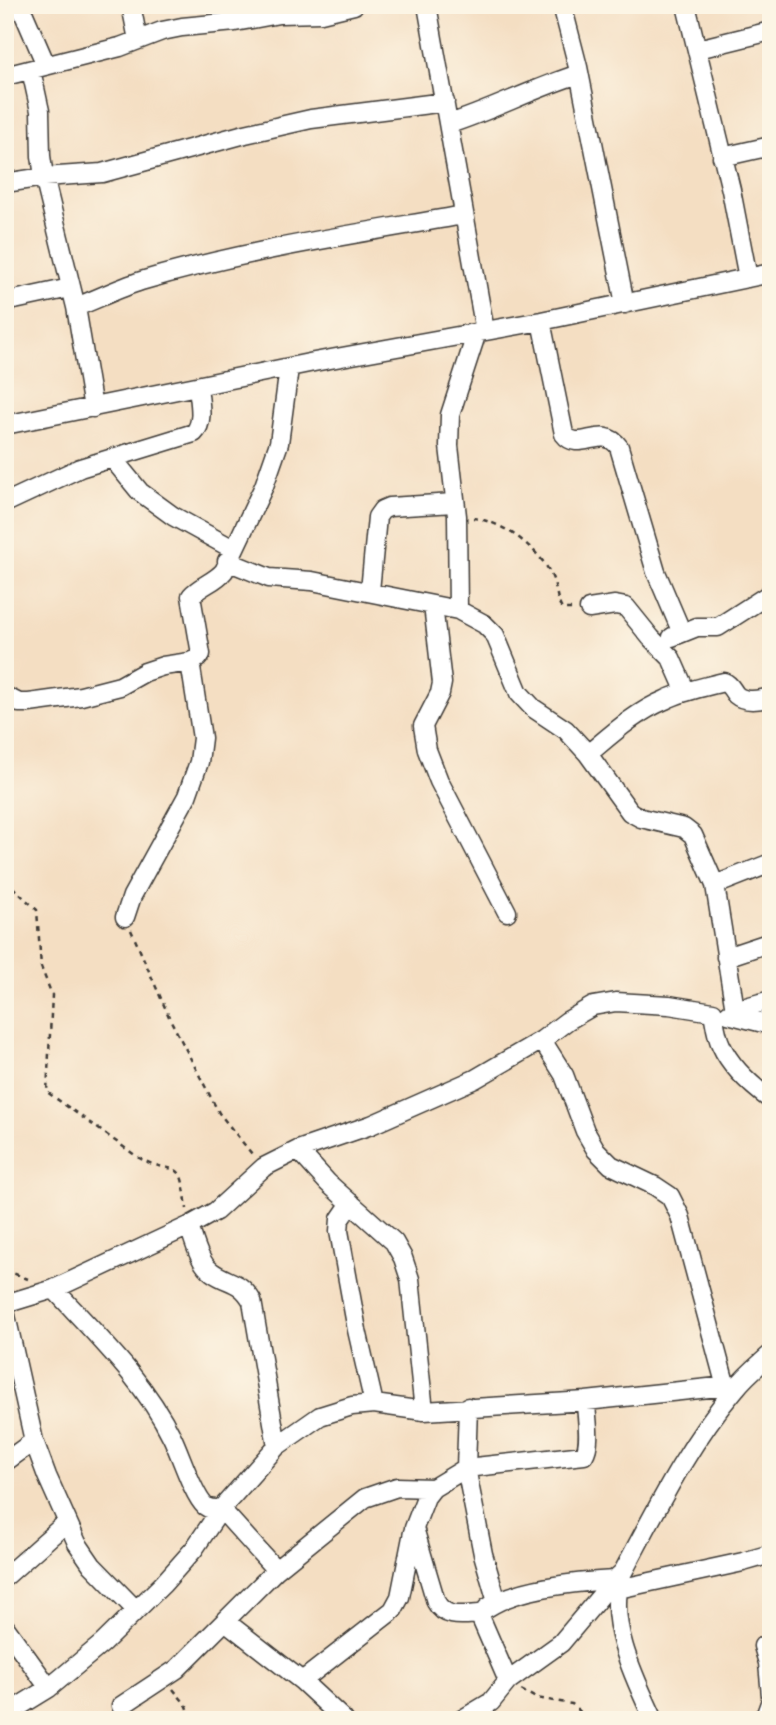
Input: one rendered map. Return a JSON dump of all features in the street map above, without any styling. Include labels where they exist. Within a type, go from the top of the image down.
[{"type":"street","points":[[20,5],[38,68],[44,177],[76,307],[93,408]]},
{"type":"street","points":[[131,5],[138,40]]},
{"type":"street","points":[[5,76],[162,31],[196,24],[235,22],[279,14],[321,13],[354,5]]},
{"type":"street","points":[[427,5],[449,124],[481,332],[450,415],[456,509],[458,610]]},
{"type":"street","points":[[562,5],[579,74],[625,303]]},
{"type":"street","points":[[686,5],[731,190],[748,278]]},
{"type":"street","points":[[698,49],[771,31]]},
{"type":"street","points":[[449,124],[497,108],[537,89],[579,74]]},
{"type":"street","points":[[5,183],[102,173],[233,137],[311,120],[445,102]]},
{"type":"street","points":[[722,157],[771,146]]},
{"type":"street","points":[[76,307],[138,282],[179,272],[278,249],[464,215]]},
{"type":"street","points":[[5,425],[541,321],[771,273]]},
{"type":"street","points":[[5,302],[70,288]]},
{"type":"street","points":[[541,321],[564,434],[574,442],[606,437],[614,440],[619,447],[656,572],[682,633]]},
{"type":"street","points":[[5,696],[19,703],[29,703],[80,696],[120,686],[145,672],[163,666],[190,662],[198,658],[201,654],[191,596],[224,571],[264,486],[279,443],[289,368]]},
{"type":"street","points":[[5,503],[80,468],[194,433],[200,422],[198,386]]},
{"type":"street","points":[[113,459],[140,492],[230,555],[269,578],[312,581],[370,591],[458,610],[484,624],[495,635],[519,693],[533,708],[566,730],[588,754],[630,813],[684,828],[694,835],[715,885],[723,922],[726,957],[725,1012],[719,1043],[753,1087],[771,1101]]},
{"type":"street","points":[[370,591],[377,517],[382,510],[389,507],[456,509]]},
{"type":"street","points":[[655,643],[697,628],[723,625],[771,593]]},
{"type":"street","points":[[433,605],[442,683],[440,693],[423,726],[428,750],[444,791],[507,912]]},
{"type":"street","points":[[589,609],[615,605],[626,607],[671,658],[686,692]]},
{"type":"street","points":[[125,917],[132,896],[187,796],[199,762],[202,738],[190,662]]},
{"type":"street","points":[[588,754],[638,714],[686,692],[724,682],[746,700],[771,697]]},
{"type":"street","points":[[715,885],[771,863]]},
{"type":"street","points":[[726,957],[771,942]]},
{"type":"street","points":[[725,1012],[771,1000]]},
{"type":"street","points":[[5,1304],[54,1289],[189,1226],[216,1211],[264,1167],[298,1150],[371,1125],[475,1079],[593,1006],[616,1002],[669,1005],[725,1012],[771,1025]]},
{"type":"street","points":[[542,1040],[564,1076],[585,1131],[596,1150],[611,1165],[670,1196],[680,1216],[731,1386]]},
{"type":"street","points":[[298,1150],[328,1183],[394,1242],[403,1258],[410,1279],[424,1411]]},
{"type":"street","points":[[351,1203],[340,1219],[339,1231],[374,1404]]},
{"type":"street","points":[[189,1226],[205,1265],[212,1272],[246,1289],[252,1301],[277,1446]]},
{"type":"street","points":[[54,1289],[126,1367],[157,1410],[172,1435],[200,1500],[210,1508],[221,1509],[276,1570]]},
{"type":"street","points":[[5,1311],[34,1441],[67,1522],[77,1544],[92,1565],[136,1610]]},
{"type":"street","points":[[468,1718],[491,1702],[508,1681],[561,1643],[618,1580],[678,1471],[731,1386],[771,1354]]},
{"type":"street","points":[[5,1715],[50,1688],[86,1658],[194,1549],[221,1509],[277,1446],[320,1416],[352,1406],[374,1404],[424,1411],[586,1401],[731,1386]]},
{"type":"street","points":[[302,1681],[393,1609],[400,1597],[414,1528],[426,1497],[433,1488],[466,1468],[584,1455],[587,1452],[586,1401]]},
{"type":"street","points":[[468,1407],[466,1468],[483,1554],[497,1602]]},
{"type":"street","points":[[5,1462],[34,1441]]},
{"type":"street","points":[[121,1706],[164,1679],[276,1570],[365,1498],[397,1487],[433,1488]]},
{"type":"street","points":[[5,1577],[67,1522]]},
{"type":"street","points":[[414,1528],[439,1608],[452,1615],[479,1614],[497,1602],[579,1582],[618,1580],[743,1562],[771,1554]]},
{"type":"street","points":[[618,1580],[621,1638],[654,1720]]},
{"type":"street","points":[[479,1614],[508,1681]]},
{"type":"street","points":[[225,1621],[302,1681],[344,1720]]},
{"type":"street","points":[[5,1627],[50,1688]]},
{"type":"street","points":[[761,1720],[771,1698],[768,1663],[763,1646]]},
{"type":"path","points":[[456,509],[488,519],[541,556],[553,579],[562,609],[589,609]]},
{"type":"path","points":[[5,880],[37,910],[41,967],[52,995],[47,1092],[139,1158],[177,1169],[183,1175],[189,1226]]},
{"type":"path","points":[[125,917],[170,1019],[219,1113],[240,1143],[264,1167]]},
{"type":"path","points":[[164,1679],[187,1706],[192,1720]]},
{"type":"path","points":[[508,1681],[530,1696],[572,1704],[589,1720]]}]
